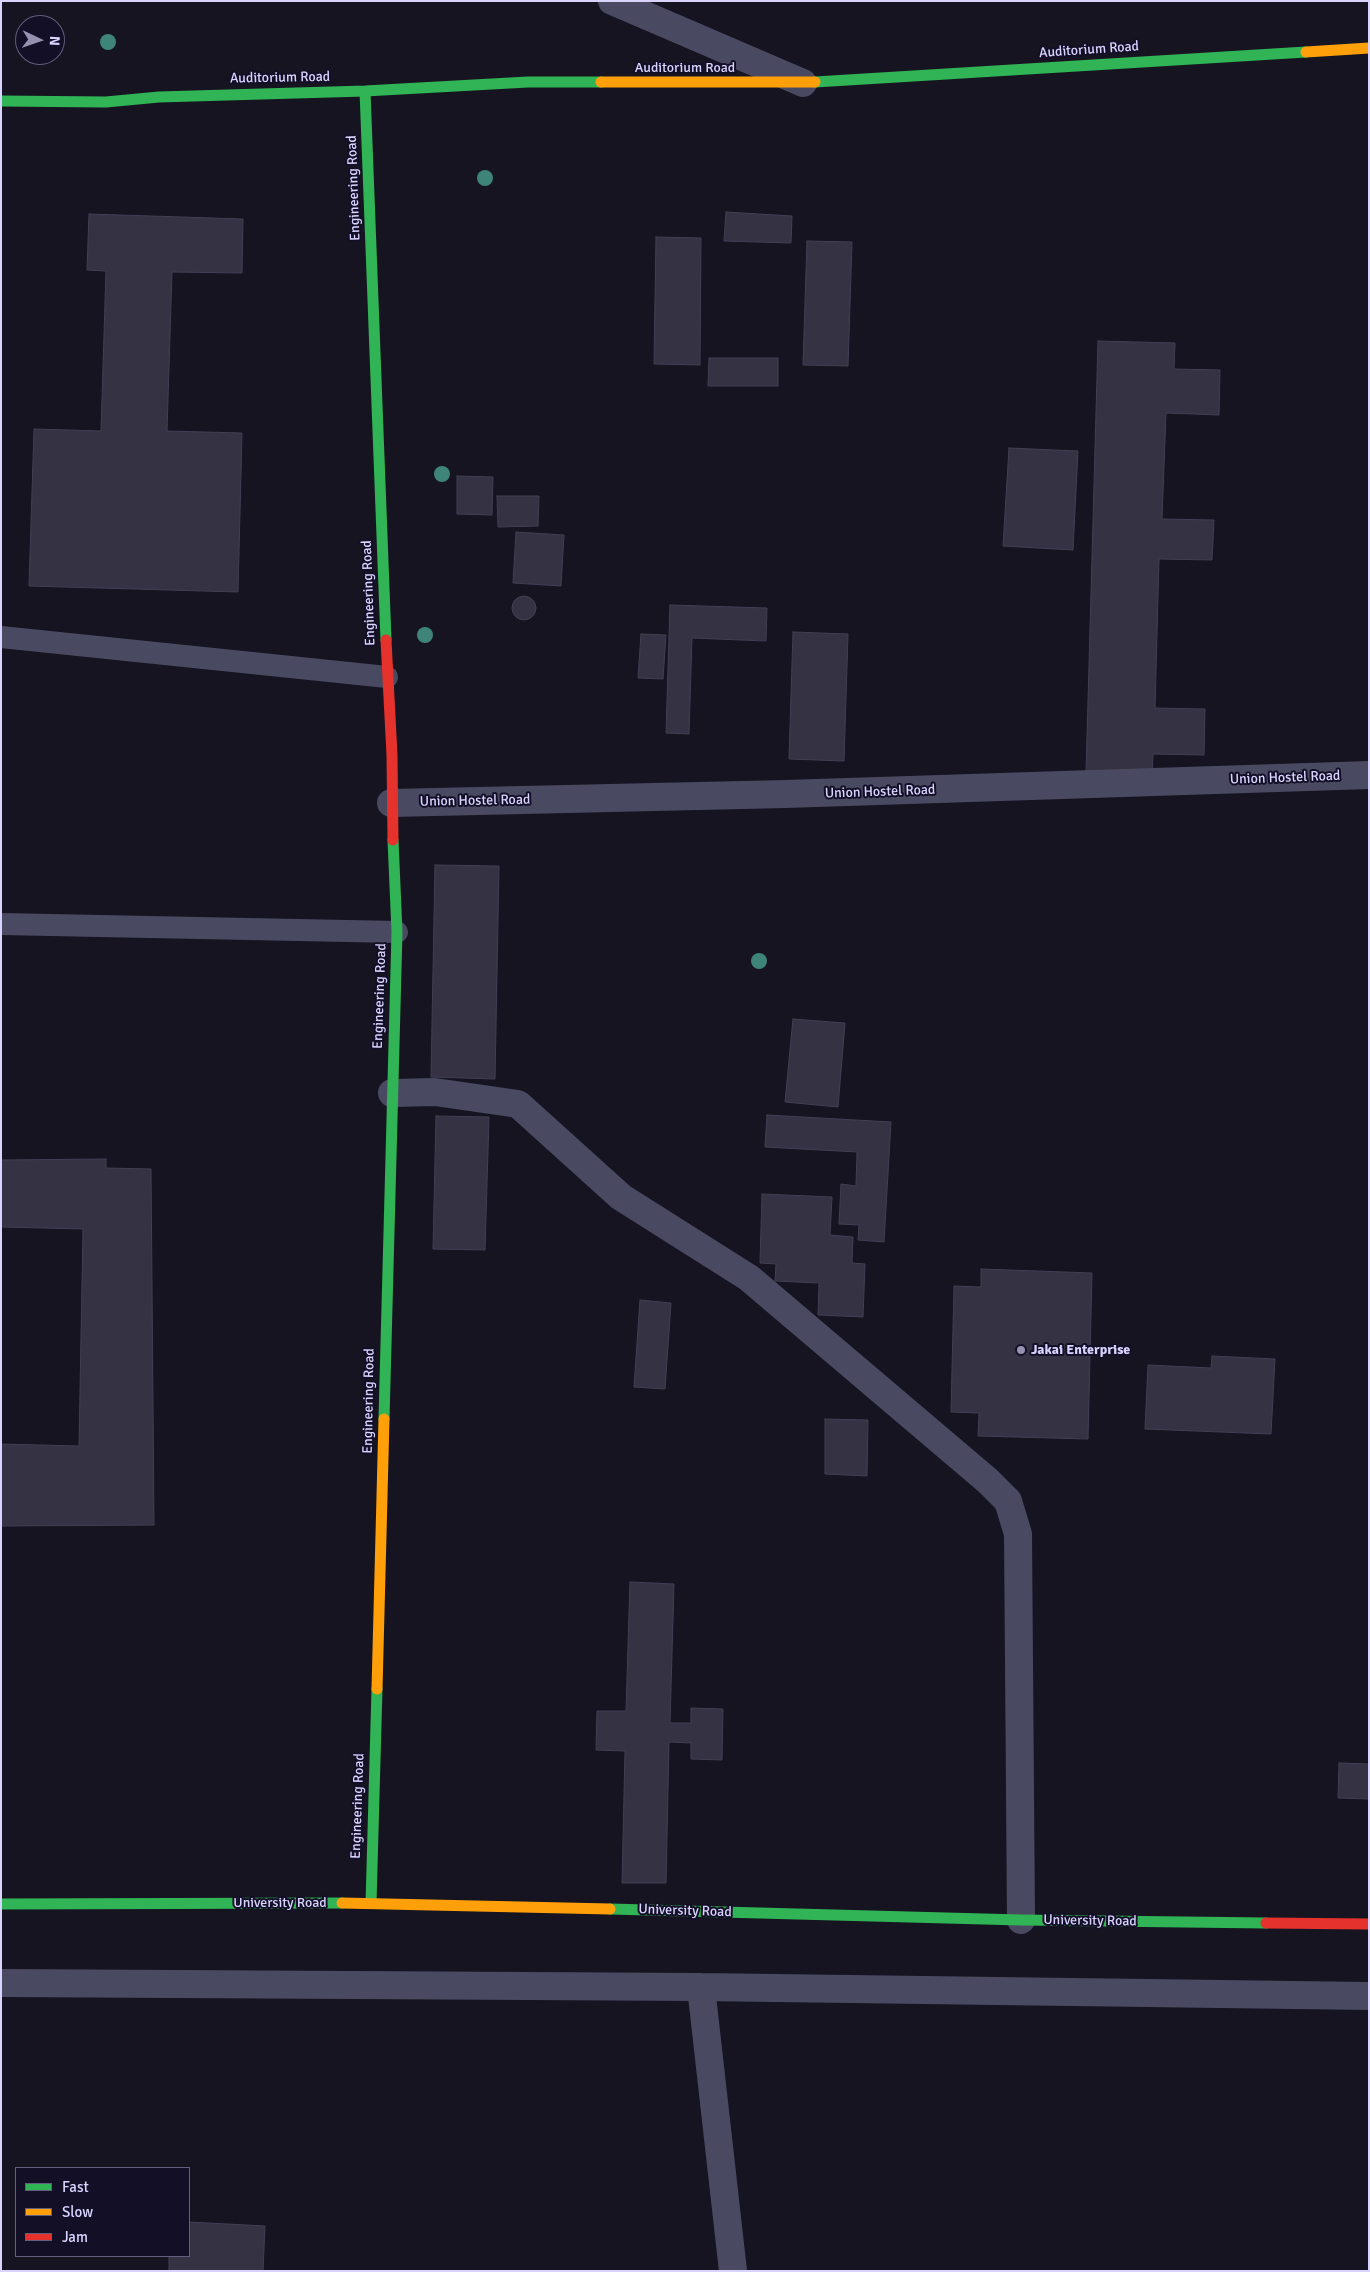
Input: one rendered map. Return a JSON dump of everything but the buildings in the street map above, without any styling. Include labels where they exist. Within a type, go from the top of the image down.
[{"type":"street","points":[[612,1],[803,83]]},
{"type":"street","name":"Auditorium Road","points":[[1,101],[106,102],[159,96],[365,91],[528,82],[803,83],[1369,48]]},
{"type":"street","name":"Engineering Road","points":[[365,91],[387,677],[392,755],[391,803],[397,932],[371,1903]]},
{"type":"street","name":"Union Hostel Road","points":[[391,803],[816,794],[1369,776]]},
{"type":"street","points":[[392,1093],[435,1092],[518,1104],[621,1197],[749,1278],[988,1481],[1008,1501],[1018,1534],[1021,1920]]},
{"type":"street","name":"University Road","points":[[1,1904],[371,1903],[1021,1920],[1369,1924]]},
{"type":"street","points":[[1,1983],[701,1986],[1369,1996]]},
{"type":"street","points":[[701,1986],[733,2271]]},
{"type":"lane","points":[[1,637],[387,677]]},
{"type":"lane","points":[[1,924],[397,932]]},
{"type":"traffic: fast","points":[[815,82],[1306,52]]},
{"type":"traffic: fast","points":[[1,101],[106,102],[159,97],[365,91],[528,82],[601,82]]},
{"type":"traffic: fast","points":[[365,91],[386,640]]},
{"type":"traffic: fast","points":[[384,1419],[397,932],[393,840]]},
{"type":"traffic: fast","points":[[371,1903],[377,1689]]},
{"type":"traffic: fast","points":[[1,1904],[342,1903]]},
{"type":"traffic: fast","points":[[610,1909],[1021,1920],[1266,1923]]},
{"type":"traffic: slow","points":[[1306,52],[1369,48]]},
{"type":"traffic: slow","points":[[601,82],[815,82]]},
{"type":"traffic: slow","points":[[377,1689],[384,1419]]},
{"type":"traffic: slow","points":[[342,1903],[610,1909]]},
{"type":"traffic: jam","points":[[386,640],[392,755],[393,840]]},
{"type":"traffic: jam","points":[[1266,1923],[1369,1924]]},
{"type":"place","name":"Jakai Enterprise","points":[[1021,1350]]}]
